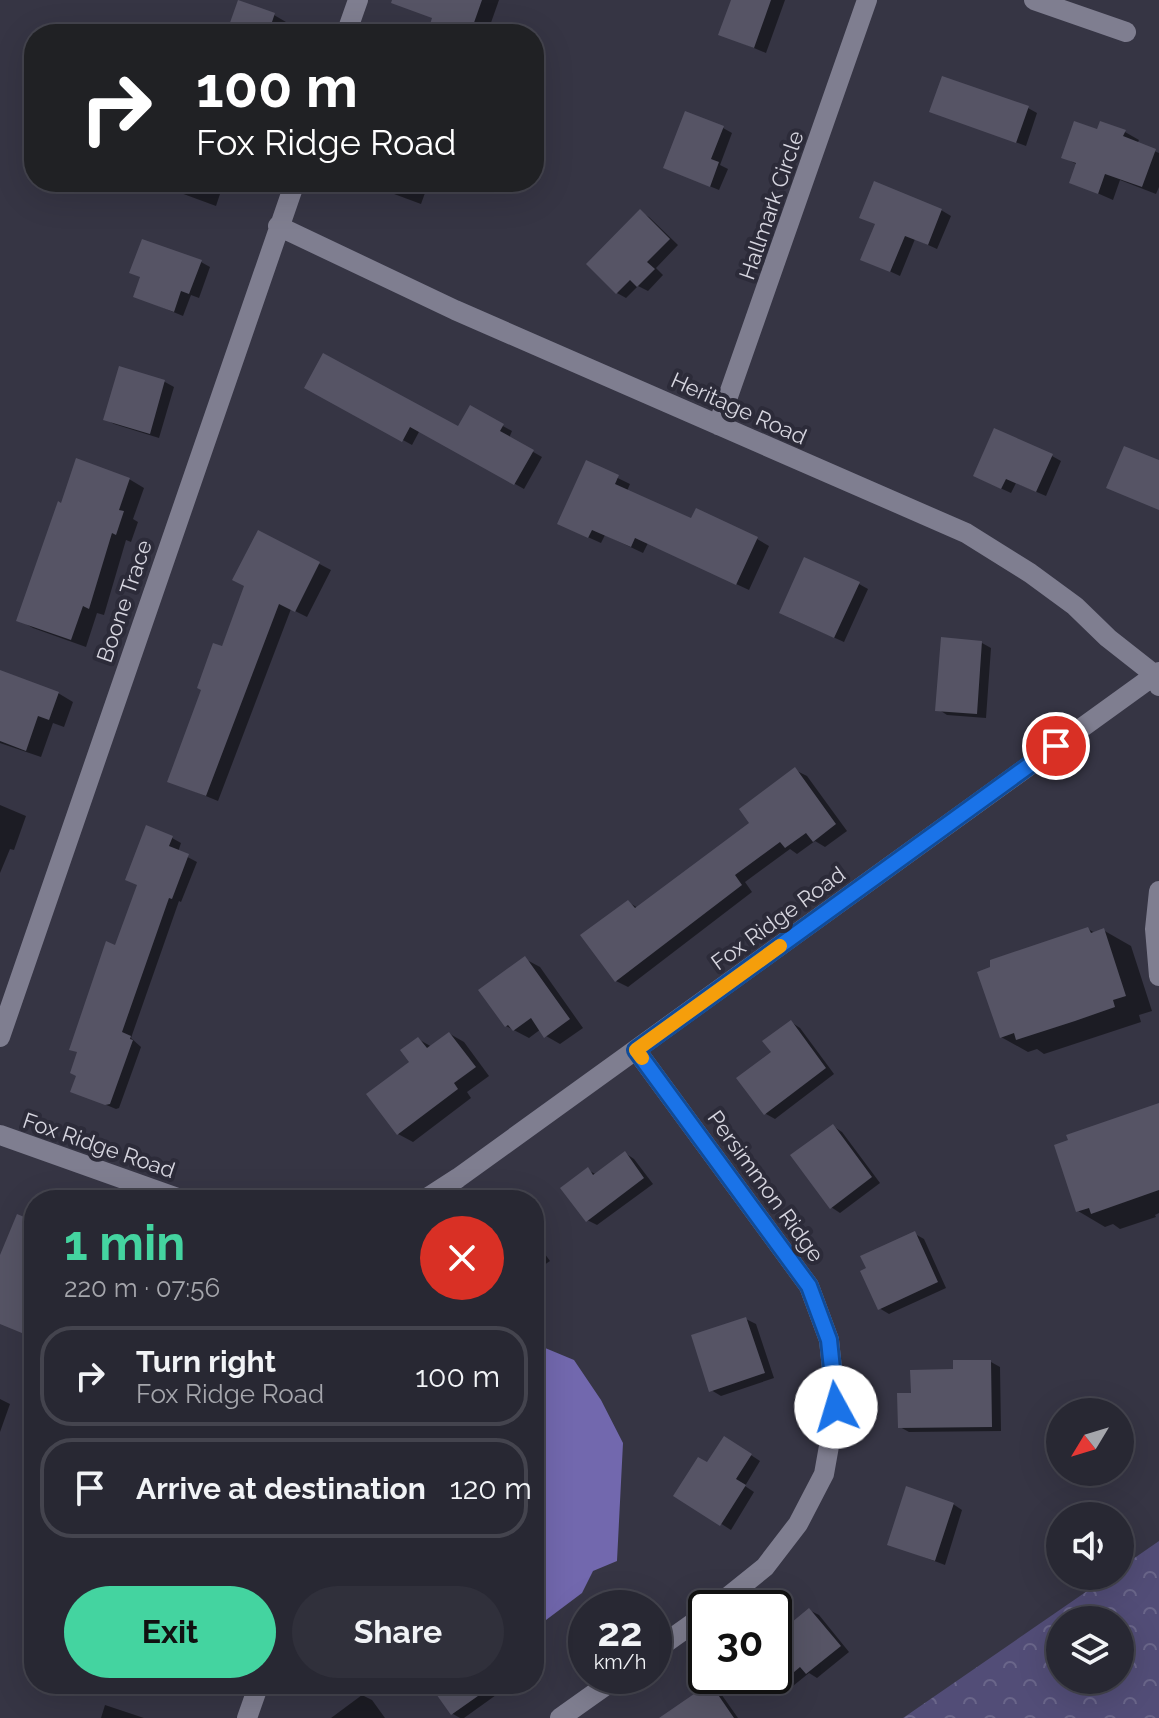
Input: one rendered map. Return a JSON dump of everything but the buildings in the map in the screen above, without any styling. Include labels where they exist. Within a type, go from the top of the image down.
[{"type":"street","points":[[350,24],[358,0]]},
{"type":"street","name":"Hallmark Circle","points":[[718,425],[867,0]]},
{"type":"street","points":[[1034,0],[1126,32]]},
{"type":"street","name":"Boone Trace","points":[[0,1037],[291,192]]},
{"type":"street","name":"Heritage Road","points":[[278,226],[455,310],[966,533],[1075,606],[1108,638],[1158,677]]},
{"type":"street","name":"Fox Ridge Road","points":[[438,1190],[1158,677]]},
{"type":"street","points":[[1159,891],[1155,929],[1159,976]]},
{"type":"street","name":"Persimmon Ridge","points":[[636,1050],[809,1286],[829,1340],[836,1407],[824,1474],[798,1524],[765,1567],[736,1590]]},
{"type":"street","name":"Fox Ridge Road","points":[[0,1135],[155,1190]]},
{"type":"street","points":[[247,1718],[255,1694]]},
{"type":"street","points":[[560,1718],[594,1694]]},
{"type":"green space","points":[[1159,1541],[1159,1718],[903,1718],[1046,1619],[1046,1694],[1134,1694],[1134,1606],[1065,1606],[1089,1590],[1134,1590],[1134,1558]]},
{"type":"shaded area","points":[[544,1348],[574,1360],[601,1400],[623,1443],[617,1561],[593,1571],[584,1590],[568,1590],[568,1604],[544,1622]]},
{"type":"slow traffic","points":[[642,1058],[636,1050],[780,946]]},
{"type":"route","points":[[836,1407],[829,1340],[809,1286],[636,1050],[1056,746]]}]
